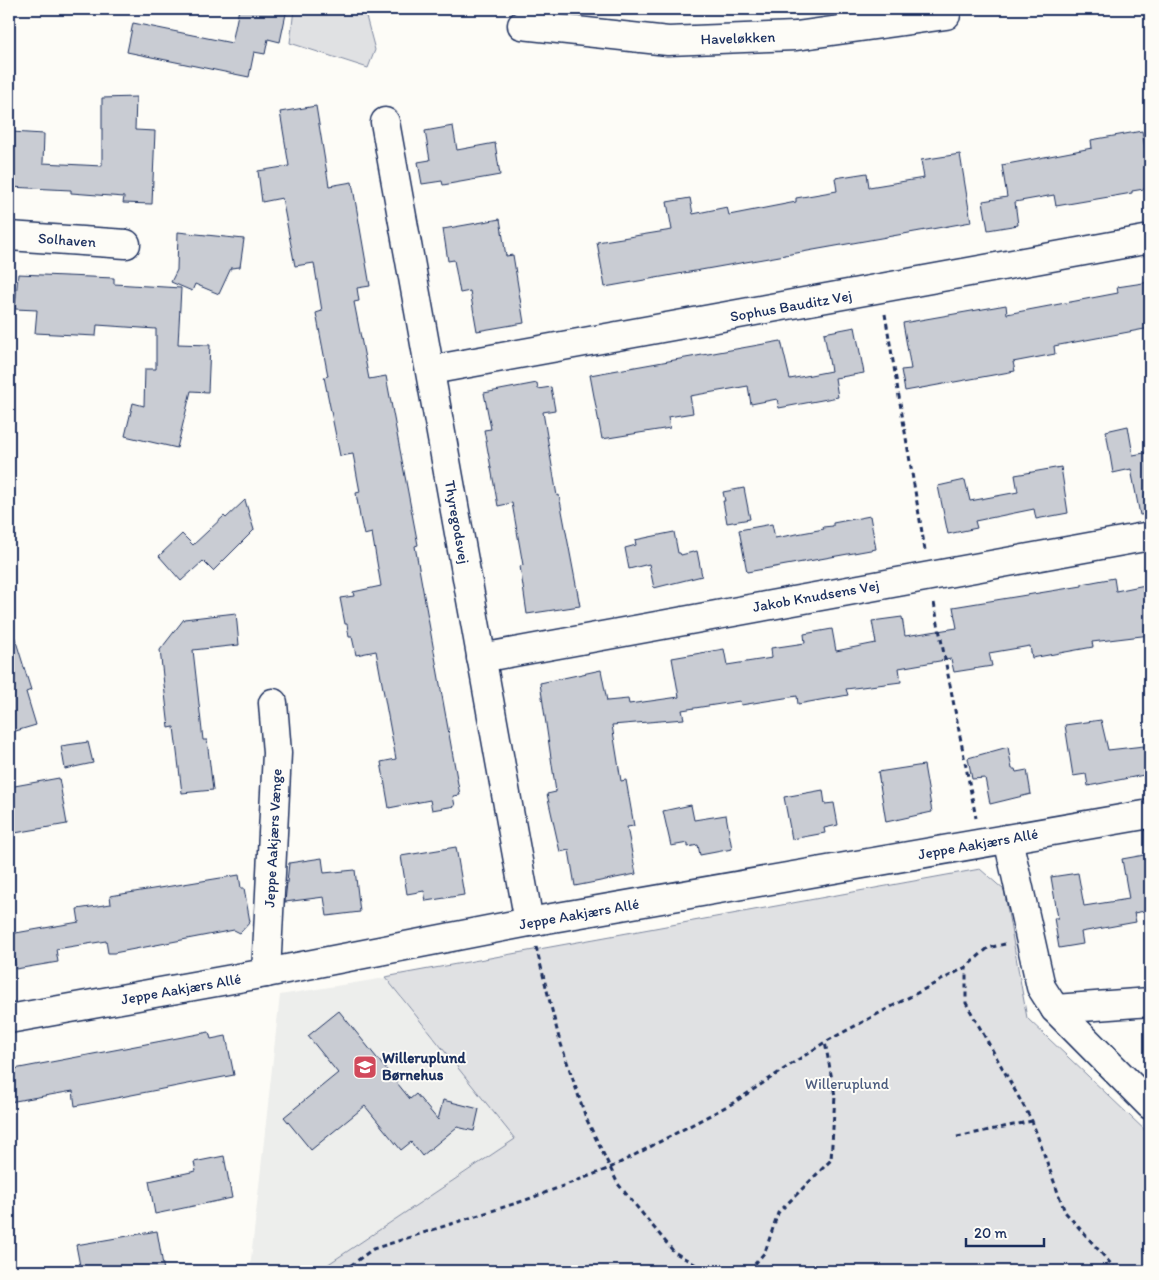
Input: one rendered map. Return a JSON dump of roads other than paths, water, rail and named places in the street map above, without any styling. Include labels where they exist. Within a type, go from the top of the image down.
[{"type":"street","name":"Haveløkken","points":[[522,25],[668,41],[778,37],[946,15],[945,9]]},
{"type":"street","name":"Thyregodsvej","points":[[385,122],[529,922]]},
{"type":"street","name":"Solhaven","points":[[9,236],[126,244]]},
{"type":"street","name":"Sophus Bauditz Vej","points":[[431,370],[1150,240]]},
{"type":"street","name":"Jakob Knudsens Vej","points":[[481,658],[1150,536]]},
{"type":"street","name":"Jeppe Aakjærs Vænge","points":[[266,973],[277,752],[273,703]]},
{"type":"street","name":"Jeppe Aakjærs Allé","points":[[9,1020],[529,922],[1150,814]]},
{"type":"street","points":[[1008,839],[1040,988],[1055,1009],[1150,1105]]},
{"type":"street","points":[[1055,1009],[1150,1002]]},
{"type":"place","name":"Willeruplund Børnehus","points":[[365,1067]]},
{"type":"park label","name":"Willeruplund","points":[[847,1084]]}]
